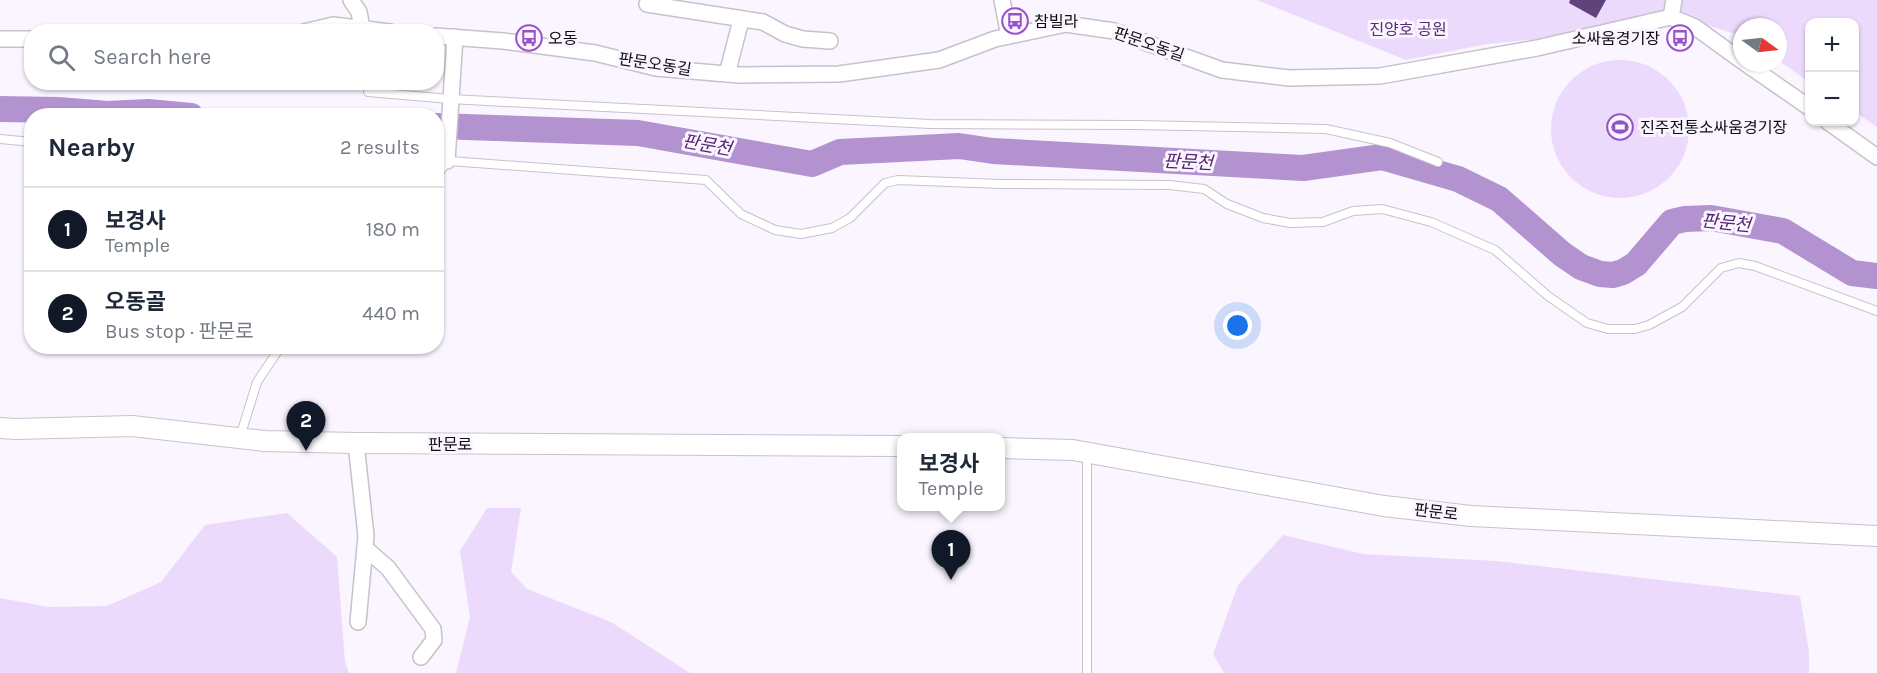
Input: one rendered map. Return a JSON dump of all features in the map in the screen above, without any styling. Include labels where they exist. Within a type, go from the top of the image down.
[{"type":"street","points":[[351,0],[358,12],[361,24]]},
{"type":"street","points":[[1002,0],[1009,36]]},
{"type":"street","points":[[1674,0],[1671,17],[1695,27],[1733,55]]},
{"type":"street","points":[[647,3],[763,22],[785,34],[803,39],[830,41]]},
{"type":"street","name":"판문오동길","points":[[444,36],[595,53],[656,68],[727,74],[839,74],[939,60],[995,39],[1066,24],[1114,31],[1222,70],[1289,78],[1380,76],[1537,48],[1671,17]]},
{"type":"street","points":[[727,74],[741,20]]},
{"type":"street","points":[[444,146],[455,37]]},
{"type":"street","points":[[0,39],[24,39]]},
{"type":"street","points":[[1757,72],[1805,105]]},
{"type":"street","points":[[1834,126],[1877,156]]},
{"type":"street","name":"판문로","points":[[0,428],[132,426],[266,441],[356,443],[897,446]]},
{"type":"street","points":[[356,443],[366,536],[358,622]]},
{"type":"street","name":"판문로","points":[[1005,448],[1073,450],[1384,506],[1471,516],[1877,536]]},
{"type":"street","points":[[365,548],[388,568],[433,629],[434,640],[421,657]]},
{"type":"lane","points":[[368,92],[450,99],[930,124],[1326,129],[1390,143],[1438,162]]},
{"type":"lane","points":[[0,140],[24,142]]},
{"type":"lane","points":[[444,161],[706,180],[741,213],[775,231],[801,234],[832,228],[850,218],[885,183],[898,180],[1001,184],[1170,185],[1204,189],[1227,204],[1263,218],[1290,223],[1323,222],[1353,211],[1382,209],[1431,222],[1495,250],[1558,303],[1587,323],[1608,329],[1635,330],[1649,325],[1682,307],[1721,268],[1739,263],[1755,266],[1877,311]]},
{"type":"lane","points":[[240,438],[257,382],[276,354]]},
{"type":"lane","points":[[1087,453],[1088,673]]},
{"type":"green space","name":"진양호 공원","points":[[1257,0],[1877,0],[1877,127],[1859,115],[1859,18],[1805,18],[1805,79],[1787,66],[1787,18],[1733,18],[1733,33],[1668,13],[1562,37],[1487,44],[1406,60]]},
{"type":"green space","name":"진주전통소싸움경기장","points":[[1620,60],[1646,65],[1669,80],[1684,103],[1689,129],[1684,155],[1669,178],[1646,193],[1620,198],[1594,193],[1571,178],[1556,155],[1551,129],[1556,103],[1571,80],[1594,65]]},
{"type":"green space","points":[[487,508],[521,508],[511,572],[527,589],[611,622],[690,673],[456,673],[470,617],[460,551]]},
{"type":"green space","points":[[287,513],[337,557],[345,662],[349,673],[0,673],[0,598],[48,607],[107,606],[161,582],[205,525]]},
{"type":"green space","points":[[1283,535],[1363,554],[1496,561],[1800,596],[1809,652],[1809,673],[1224,673],[1213,654],[1238,585]]},
{"type":"building","points":[[1570,0],[1606,0],[1596,18],[1569,3]]},
{"type":"waterway","name":"판문천","points":[[0,109],[24,109]]},
{"type":"waterway","name":"판문천","points":[[444,126],[638,133],[812,164],[840,152],[959,146],[993,151],[1303,168],[1382,157],[1458,179],[1499,199],[1562,254],[1581,267],[1600,274],[1613,275],[1636,264],[1672,222],[1711,218],[1783,231],[1852,273],[1877,276]]},
{"type":"place","name":"참빌라","points":[[1015,21]]},
{"type":"place","name":"오동","points":[[529,38]]},
{"type":"place","name":"소싸움경기장","points":[[1680,38]]},
{"type":"place","name":"진주전통소싸움경기장","points":[[1620,127]]},
{"type":"place","name":"오동골","points":[[306,451]]},
{"type":"place","name":"보경사","points":[[951,580]]}]
